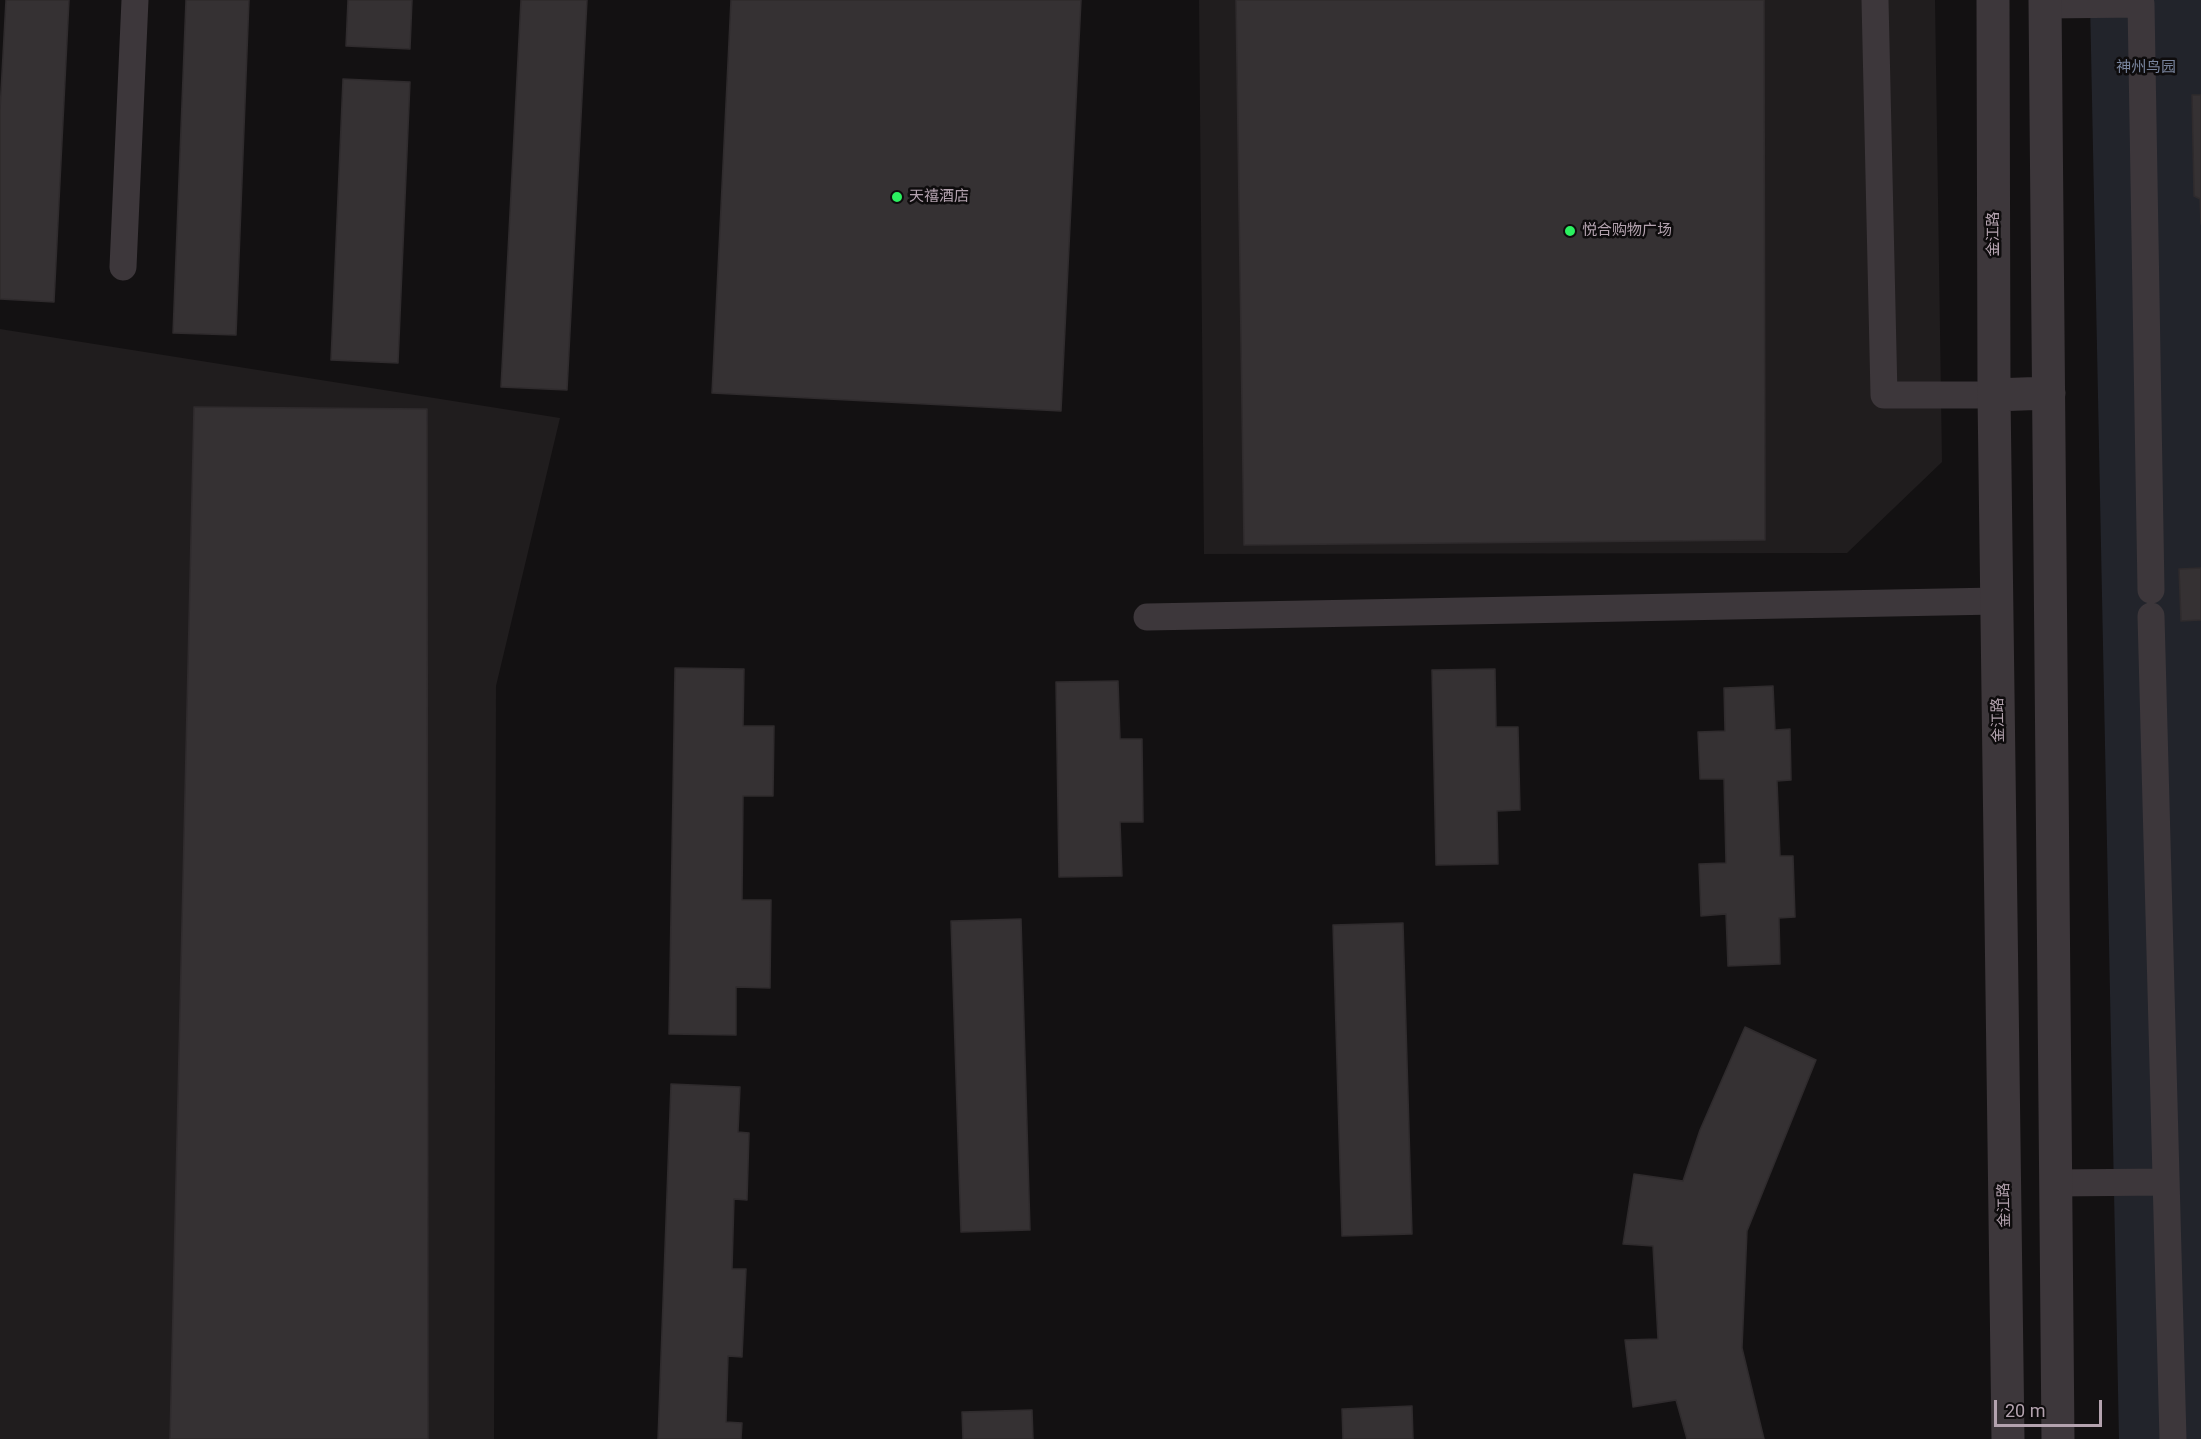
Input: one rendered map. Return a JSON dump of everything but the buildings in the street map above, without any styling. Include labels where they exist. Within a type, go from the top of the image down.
[{"type":"street","points":[[123,267],[135,0]]},
{"type":"street","points":[[1875,0],[1884,394],[2049,393]]},
{"type":"street","name":"金江路","points":[[1993,0],[1994,395],[2008,1439]]},
{"type":"street","points":[[2058,1439],[2045,3],[2141,4],[2151,603],[2173,1439]]},
{"type":"street","points":[[1146,617],[1997,601]]},
{"type":"street","points":[[2005,1183],[2166,1182]]},
{"type":"shaded area","name":"悦合购物广场","points":[[1199,0],[1935,0],[1942,462],[1847,553],[1204,554]]},
{"type":"shaded area","points":[[0,329],[560,418],[496,686],[494,1439],[0,1439]]},
{"type":"green space","name":"神州鸟园","points":[[2090,0],[2201,0],[2201,1439],[2119,1439]]},
{"type":"place","name":"天禧酒店","points":[[897,197]]},
{"type":"place","name":"悦合购物广场","points":[[1570,231]]}]
